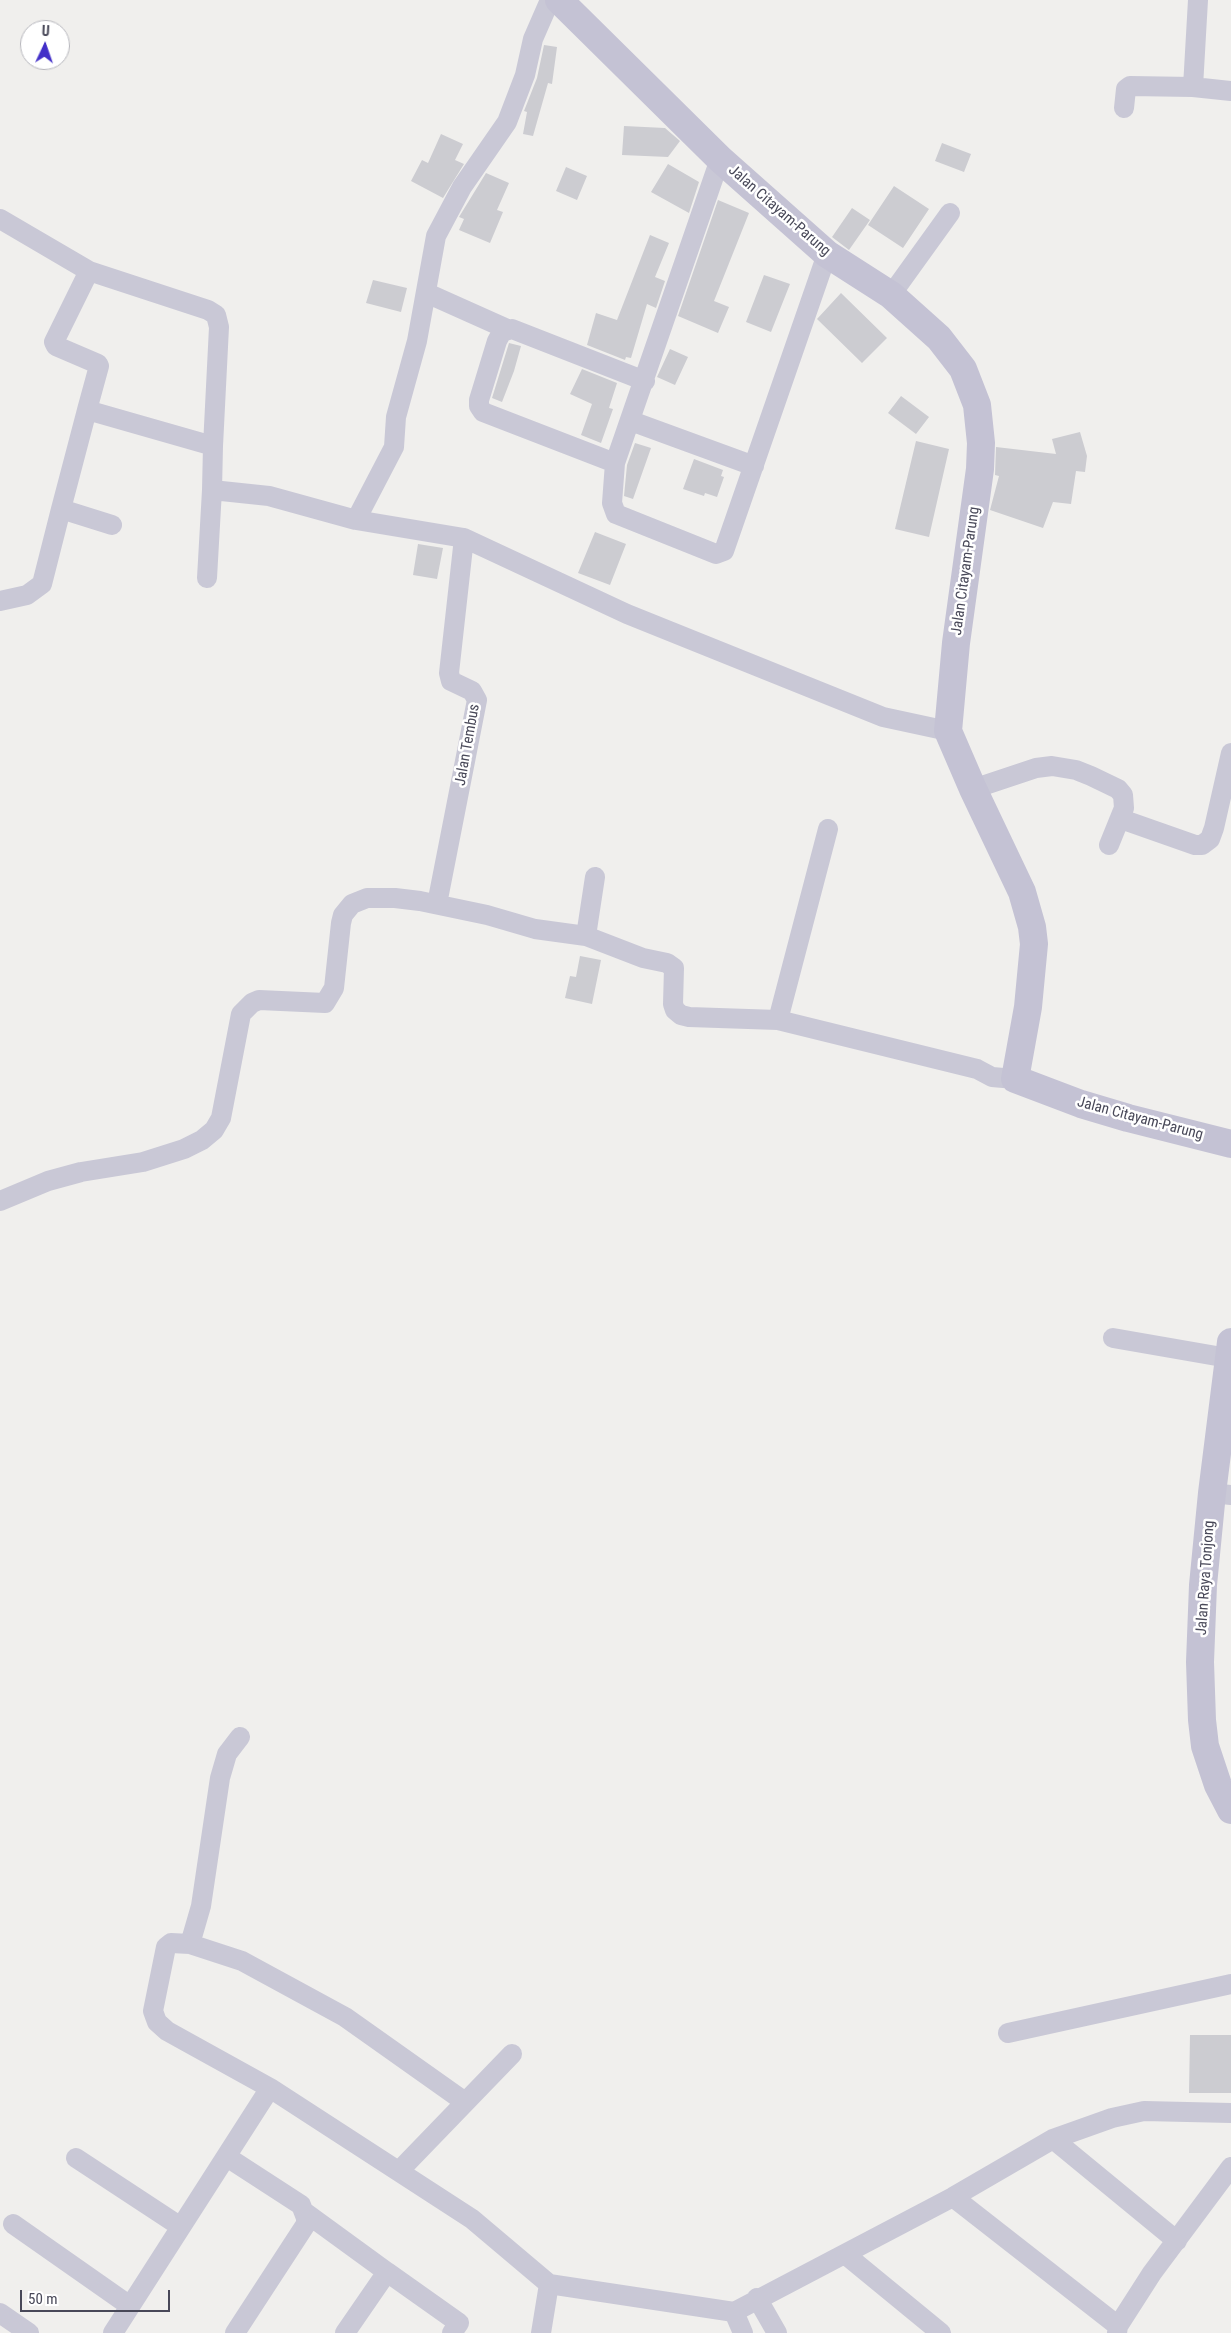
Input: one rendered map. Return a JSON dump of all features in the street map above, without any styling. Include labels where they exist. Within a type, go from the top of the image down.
[{"type":"main road","name":"Jalan Citayam-Parung","points":[[559,0],[720,159],[827,254],[891,295],[939,338],[963,369],[977,405],[980,423],[980,469],[956,643],[948,731],[973,789],[1022,892],[1034,944],[1028,1007],[1015,1079],[1081,1104],[1231,1144]]},
{"type":"main road","name":"Jalan Raya Tonjong","points":[[1230,1350],[1222,1494],[1203,1585],[1200,1662],[1202,1720],[1211,1766],[1231,1810]]},
{"type":"street","points":[[356,520],[394,447],[396,417],[417,341],[436,236],[462,186],[507,122],[525,75],[533,39],[550,0]]},
{"type":"street","points":[[1193,87],[1198,0]]},
{"type":"street","points":[[1124,108],[1126,89],[1130,86],[1193,87],[1231,91]]},
{"type":"street","points":[[720,159],[645,381],[615,463],[612,503],[616,514],[716,554],[724,551],[827,254]]},
{"type":"street","points":[[891,295],[950,213]]},
{"type":"street","points":[[0,219],[88,271],[208,310],[216,315],[219,327],[207,578]]},
{"type":"street","points":[[0,601],[27,595],[42,584],[99,366],[56,346],[54,342],[88,271]]},
{"type":"street","points":[[431,295],[507,329],[540,339],[645,381]]},
{"type":"street","points":[[507,329],[502,332],[497,341],[479,400],[479,406],[483,412],[615,463]]},
{"type":"street","points":[[87,410],[213,446]]},
{"type":"street","points":[[631,421],[754,466]]},
{"type":"street","points":[[212,490],[269,496],[356,520],[464,538],[627,614],[883,718],[948,731]]},
{"type":"street","points":[[61,509],[112,525]]},
{"type":"street","name":"Jalan Tembus","points":[[437,904],[476,700],[472,691],[454,683],[449,673],[464,538]]},
{"type":"street","points":[[1121,819],[1202,846],[1210,839],[1214,828],[1231,753]]},
{"type":"street","points":[[973,789],[1036,768],[1065,767],[1091,776],[1118,789],[1123,795],[1124,808],[1121,819],[1109,845]]},
{"type":"street","points":[[778,1020],[828,829]]},
{"type":"street","points":[[586,936],[595,876]]},
{"type":"street","points":[[0,1201],[48,1181],[81,1172],[143,1162],[184,1149],[202,1140],[214,1130],[221,1118],[230,1079],[239,1022],[245,1008],[259,1000],[325,1003],[334,988],[340,923],[347,909],[359,900],[378,897],[437,904],[535,929],[586,936],[643,958],[671,966],[674,973],[673,1004],[675,1010],[681,1015],[778,1020],[977,1069],[992,1078],[1015,1079]]},
{"type":"street","points":[[1113,1338],[1230,1350]]},
{"type":"street","points":[[190,1944],[201,1906],[220,1778],[226,1754],[240,1737]]},
{"type":"street","points":[[465,2102],[345,2017],[242,1961],[190,1944],[171,1943],[166,1947],[153,2011],[157,2022],[167,2031],[270,2088],[400,2171],[472,2219],[549,2284],[734,2312],[757,2298],[846,2255],[953,2197],[1053,2139],[1112,2118],[1144,2111],[1231,2113]]},
{"type":"street","points":[[1008,2033],[1231,1984]]},
{"type":"street","points":[[400,2171],[512,2054]]},
{"type":"street","points":[[113,2333],[270,2088]]},
{"type":"street","points":[[1053,2139],[1177,2241]]},
{"type":"street","points":[[227,2157],[301,2205],[306,2213],[459,2323],[452,2333]]},
{"type":"street","points":[[76,2158],[181,2227]]},
{"type":"street","points":[[953,2197],[1117,2330],[1152,2273],[1231,2167]]},
{"type":"street","points":[[235,2333],[306,2224],[306,2213]]},
{"type":"street","points":[[13,2224],[130,2306]]},
{"type":"street","points":[[846,2255],[941,2333]]},
{"type":"street","points":[[345,2333],[387,2272]]},
{"type":"street","points":[[541,2333],[549,2284]]},
{"type":"street","points":[[757,2298],[777,2333]]},
{"type":"street","points":[[734,2312],[743,2333]]},
{"type":"street","points":[[0,2313],[29,2333]]},
{"type":"building","points":[[544,45],[557,47],[552,84],[548,83],[533,136],[523,134],[527,112],[524,111],[537,78]]},
{"type":"building","points":[[624,126],[665,128],[680,141],[668,157],[622,155]]},
{"type":"building","points":[[441,134],[463,144],[455,160],[464,164],[443,198],[411,181],[422,160],[428,163]]},
{"type":"building","points":[[942,143],[971,154],[964,172],[935,161]]},
{"type":"building","points":[[668,164],[699,182],[689,213],[651,192]]},
{"type":"building","points":[[566,167],[587,176],[577,200],[556,191]]},
{"type":"building","points":[[486,173],[509,183],[497,210],[503,212],[490,243],[459,230],[464,219],[459,217]]},
{"type":"building","points":[[894,186],[929,209],[903,248],[868,225]]},
{"type":"building","points":[[718,200],[749,213],[714,301],[729,307],[718,333],[678,316]]},
{"type":"building","points":[[852,208],[870,220],[849,250],[832,237]]},
{"type":"building","points":[[650,235],[669,243],[655,277],[665,281],[656,308],[647,304],[631,358],[626,357],[625,360],[587,345],[596,313],[617,320]]},
{"type":"building","points":[[764,275],[790,284],[771,332],[746,322]]},
{"type":"building","points":[[373,280],[407,288],[401,312],[366,303]]},
{"type":"building","points":[[841,293],[887,338],[862,363],[817,319]]},
{"type":"building","points":[[509,343],[521,346],[502,402],[492,398]]},
{"type":"building","points":[[670,349],[688,357],[675,385],[657,377]]},
{"type":"building","points":[[582,369],[617,383],[609,408],[613,409],[601,443],[581,435],[592,404],[570,394]]},
{"type":"building","points":[[901,396],[929,417],[916,434],[888,413]]},
{"type":"building","points":[[1080,432],[1087,456],[1085,472],[1076,471],[1071,504],[1053,502],[1043,528],[990,510],[999,476],[995,475],[996,447],[1056,454],[1052,439]]},
{"type":"building","points":[[916,441],[949,449],[929,537],[895,529]]},
{"type":"building","points":[[635,443],[651,448],[633,499],[624,496],[627,465]]},
{"type":"building","points":[[694,459],[723,470],[721,476],[724,477],[717,497],[705,493],[704,496],[683,489]]},
{"type":"building","points":[[595,532],[626,544],[610,585],[578,573]]},
{"type":"building","points":[[418,544],[443,548],[437,579],[413,575]]},
{"type":"building","points":[[580,956],[601,960],[592,1004],[565,998],[570,976],[576,977]]},
{"type":"building","points":[[1190,2035],[1231,2035],[1231,2093],[1189,2093]]}]
